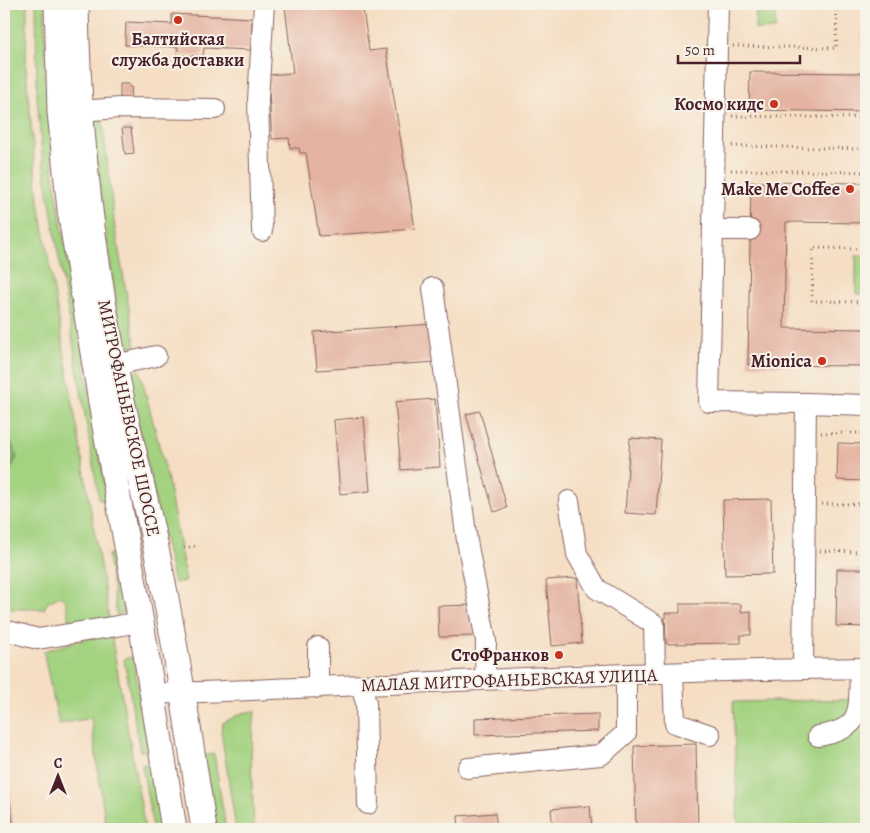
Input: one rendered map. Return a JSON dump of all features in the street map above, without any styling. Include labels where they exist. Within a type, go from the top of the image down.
[{"type":"main road","name":"МИТРОФАНЬЕВСКОЕ ШОССЕ","points":[[57,4],[60,112],[70,210],[104,418],[141,622],[174,829]]},
{"type":"main road","name":"МИТРОФАНЬЕВСКОЕ ШОССЕ","points":[[76,4],[79,111],[91,224],[115,365],[160,566],[204,829]]},
{"type":"street","points":[[255,4],[264,4],[258,100],[262,231]]},
{"type":"street","points":[[718,4],[716,170],[709,402],[866,406]]},
{"type":"street","points":[[79,111],[120,108],[215,109]]},
{"type":"street","points":[[714,230],[750,230]]},
{"type":"street","points":[[433,288],[467,541],[486,641],[485,679]]},
{"type":"street","points":[[115,365],[156,356]]},
{"type":"street","points":[[803,669],[806,404]]},
{"type":"street","points":[[569,501],[577,554],[597,589],[654,624],[675,723],[710,735]]},
{"type":"street","points":[[4,630],[38,639],[141,622]]},
{"type":"street","points":[[318,647],[318,688]]},
{"type":"street","points":[[818,736],[833,734],[851,725],[858,713],[863,668]]},
{"type":"street","name":"МАЛАЯ МИТРОФАНЬЕВСКАЯ УЛИЦА","points":[[152,694],[485,679],[863,668]]},
{"type":"street","points":[[468,768],[601,755],[626,734],[626,675]]},
{"type":"street","points":[[361,686],[366,703],[368,804]]},
{"type":"path","points":[[717,46],[836,48],[836,4]]},
{"type":"path","points":[[717,115],[866,118]]},
{"type":"path","points":[[716,147],[866,149]]},
{"type":"path","points":[[716,170],[866,172]]},
{"type":"path","points":[[866,249],[813,248],[812,301],[866,302]]},
{"type":"path","points":[[806,432],[866,433]]},
{"type":"path","points":[[805,503],[866,504]]},
{"type":"path","points":[[184,548],[196,546]]},
{"type":"path","points":[[804,550],[866,552]]},
{"type":"green space","points":[[4,4],[27,4],[26,70],[37,190],[109,618],[82,622],[69,621],[66,602],[60,596],[47,603],[44,609],[4,609]]},
{"type":"green space","points":[[36,4],[45,4],[47,90],[54,176],[107,499],[99,500],[42,155],[37,97]]},
{"type":"green space","points":[[756,5],[776,5],[775,30],[755,29]]},
{"type":"green space","points":[[102,117],[115,229],[137,353],[123,354],[91,124]]},
{"type":"green space","points":[[856,256],[866,256],[866,294],[856,294]]},
{"type":"green space","points":[[139,368],[167,476],[186,581],[174,583],[128,379]]},
{"type":"green space","points":[[4,425],[17,457],[8,474],[4,475]]},
{"type":"green space","points":[[116,553],[125,611],[117,617],[108,555]]},
{"type":"green space","points":[[111,634],[145,829],[106,829],[91,718],[59,724],[45,660],[44,651],[85,639]]},
{"type":"green space","points":[[133,657],[149,750],[140,751],[124,659]]},
{"type":"green space","points":[[866,699],[866,829],[738,829],[733,702]]},
{"type":"green space","points":[[255,711],[251,756],[254,829],[236,829],[221,731],[223,723],[242,713]]},
{"type":"green space","points":[[214,754],[226,829],[214,829],[202,756]]},
{"type":"green space","points":[[151,762],[162,829],[153,829],[142,765]]},
{"type":"building","points":[[365,4],[365,9],[363,9],[369,51],[386,49],[415,229],[319,236],[306,153],[300,153],[299,148],[290,148],[289,138],[272,139],[268,75],[293,73],[285,6]]},
{"type":"building","points":[[863,4],[866,4],[866,112],[749,110],[750,72],[862,73]]},
{"type":"building","points":[[172,14],[252,18],[251,50],[204,48],[203,56],[177,55],[178,47],[125,45],[126,22],[172,24]]},
{"type":"building","points":[[120,84],[129,84],[129,87],[132,87],[130,98],[120,98]]},
{"type":"building","points":[[122,128],[131,128],[134,153],[125,154]]},
{"type":"building","points":[[751,182],[866,183],[866,223],[786,222],[784,328],[866,329],[866,366],[748,365]]},
{"type":"building","points":[[433,324],[436,362],[317,370],[314,332]]},
{"type":"building","points":[[435,399],[440,467],[401,470],[395,402]]},
{"type":"building","points":[[480,411],[507,508],[494,512],[466,414]]},
{"type":"building","points":[[364,417],[370,491],[340,494],[334,420]]},
{"type":"building","points":[[630,438],[661,440],[656,515],[625,513]]},
{"type":"building","points":[[838,443],[866,444],[866,481],[837,480]]},
{"type":"building","points":[[771,499],[773,574],[725,575],[723,500]]},
{"type":"building","points":[[837,569],[866,569],[866,627],[836,626]]},
{"type":"building","points":[[577,578],[582,643],[552,646],[546,580]]},
{"type":"building","points":[[680,604],[741,604],[741,612],[751,611],[751,635],[741,635],[741,643],[666,644],[665,613],[680,613]]},
{"type":"building","points":[[474,605],[475,636],[439,637],[438,606]]},
{"type":"building","points":[[598,714],[598,731],[475,735],[475,718]]},
{"type":"building","points":[[696,744],[698,829],[636,829],[634,746]]},
{"type":"building","points":[[5,767],[14,829],[4,829]]},
{"type":"building","points":[[590,806],[592,829],[553,829],[551,809]]},
{"type":"building","points":[[495,813],[497,829],[459,829],[458,816]]},
{"type":"place","name":"Балтийская служба доставки","points":[[178,20]]},
{"type":"place","name":"Космо кидс","points":[[774,104]]},
{"type":"place","name":"Make Me Coffee","points":[[850,189]]},
{"type":"place","name":"Mionica","points":[[822,361]]},
{"type":"place","name":"СтоФранков","points":[[559,655]]}]
